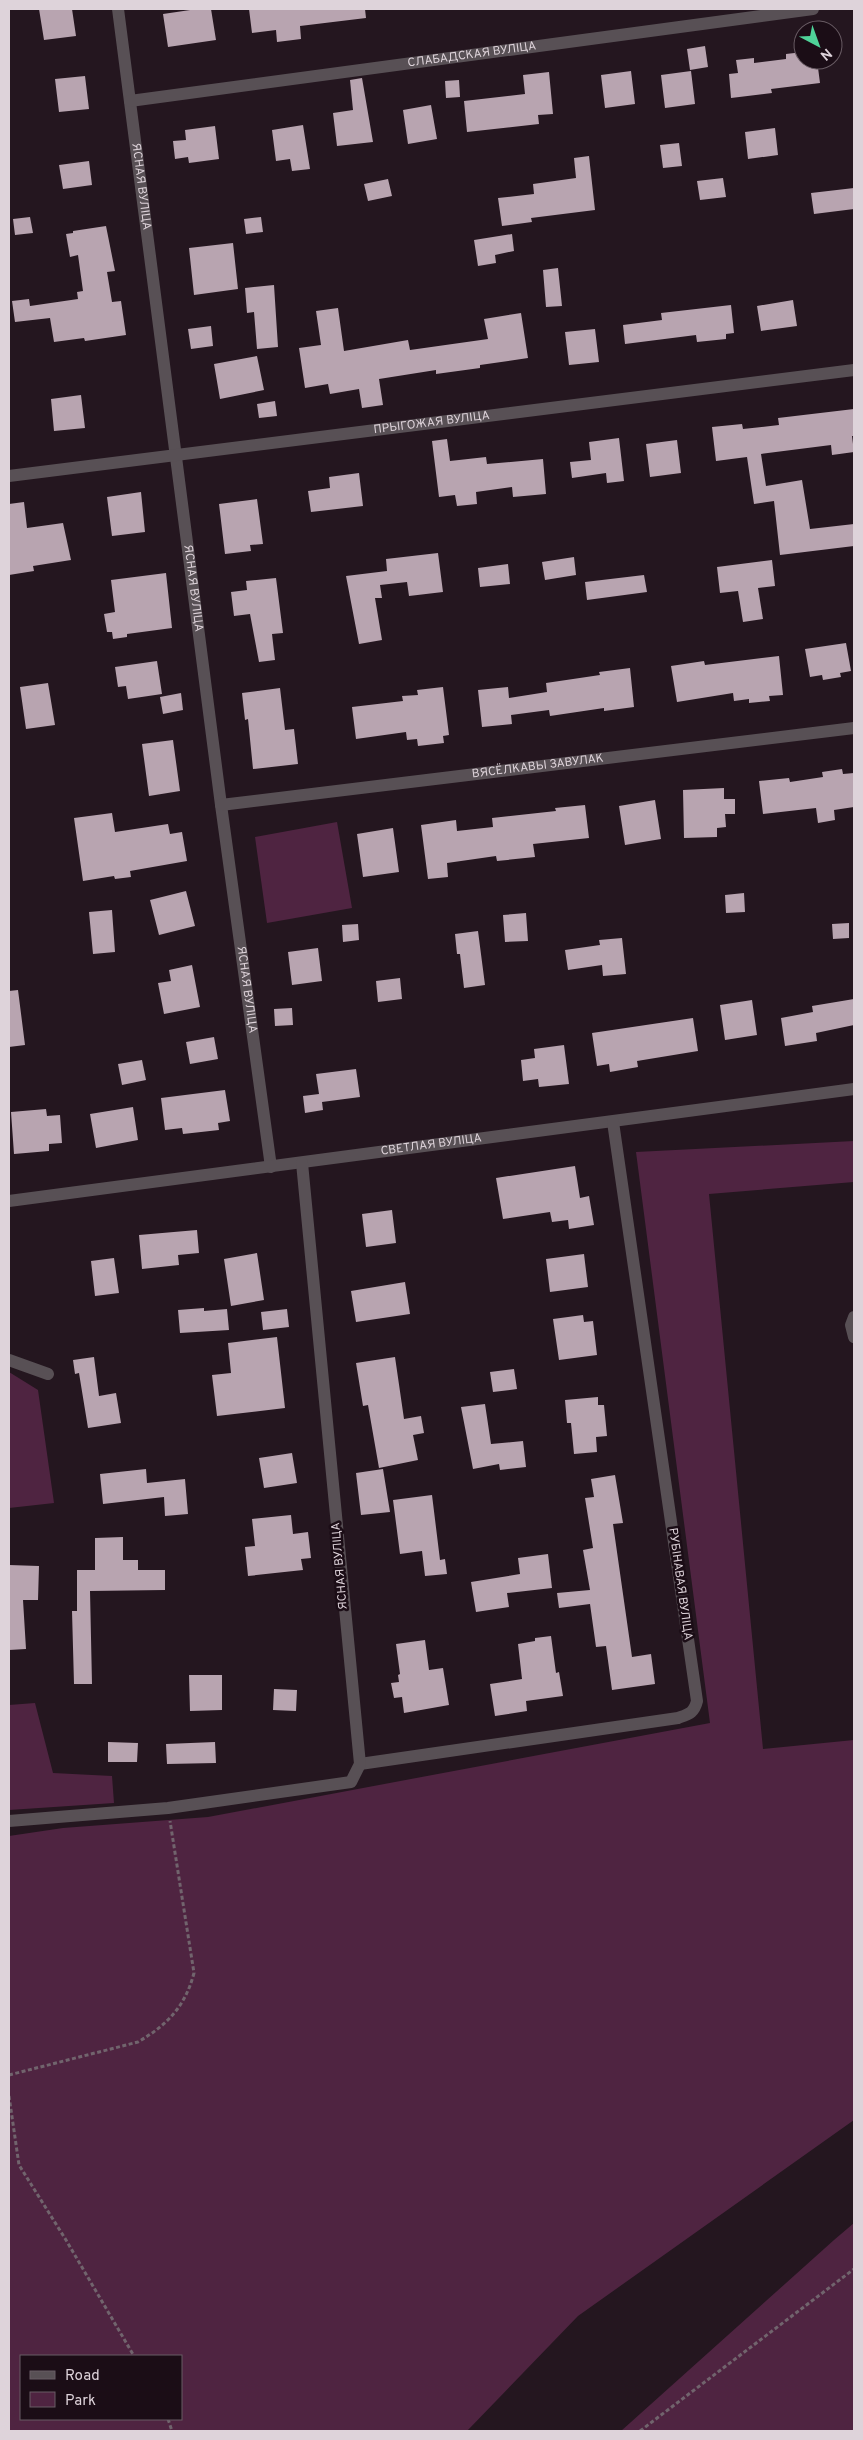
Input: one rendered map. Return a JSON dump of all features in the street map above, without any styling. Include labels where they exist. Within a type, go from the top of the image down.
[{"type":"street","name":"ЯСНАЯ ВУЛІЦА","points":[[118,9],[270,1167]]},
{"type":"street","name":"СЛАБАДСКАЯ ВУЛІЦА","points":[[130,101],[813,9]]},
{"type":"street","name":"ПРЫГОЖАЯ ВУЛІЦА","points":[[9,476],[854,370]]},
{"type":"street","name":"ВЯСЁЛКАВЫ ЗАВУЛАК","points":[[221,805],[854,728]]},
{"type":"street","name":"СВЕТЛАЯ ВУЛІЦА","points":[[9,1202],[854,1089]]},
{"type":"street","name":"РУБІНАВАЯ ВУЛІЦА","points":[[360,1764],[678,1718],[691,1714],[695,1709],[697,1701],[696,1691],[612,1122]]},
{"type":"street","name":"ЯСНАЯ ВУЛІЦА","points":[[302,1163],[360,1764]]},
{"type":"street","points":[[854,1318],[851,1326],[854,1337]]},
{"type":"street","points":[[9,1360],[48,1374]]},
{"type":"street","points":[[9,1821],[168,1808],[351,1782],[360,1764]]},
{"type":"path","points":[[9,2074],[138,2042],[152,2034],[174,2016],[189,1993],[194,1973],[168,1808]]},
{"type":"path","points":[[9,2096],[19,2165],[66,2240],[133,2355]]},
{"type":"path","points":[[640,2431],[854,2269]]},
{"type":"green space","points":[[337,822],[352,908],[267,923],[255,837]]},
{"type":"green space","points":[[854,1141],[854,1182],[709,1194],[763,1749],[854,1740],[854,2120],[578,2316],[467,2431],[9,2431],[9,1836],[63,1828],[208,1817],[710,1723],[636,1152]]},
{"type":"green space","points":[[9,1372],[38,1390],[54,1503],[9,1508]]},
{"type":"green space","points":[[35,1703],[53,1773],[112,1776],[114,1803],[9,1810],[9,1705]]},
{"type":"green space","points":[[854,2223],[854,2431],[621,2431],[834,2240]]},
{"type":"building","points":[[39,9],[72,9],[76,36],[44,40]]},
{"type":"building","points":[[211,9],[216,40],[168,47],[163,14]]},
{"type":"building","points":[[249,9],[365,9],[366,18],[300,26],[301,39],[277,42],[276,30],[252,33]]},
{"type":"building","points":[[705,46],[708,67],[690,70],[687,49]]},
{"type":"building","points":[[793,53],[793,70],[818,70],[820,83],[771,89],[772,93],[731,98],[729,74],[738,73],[736,60],[754,58],[754,63],[786,59],[786,54]]},
{"type":"building","points":[[631,71],[635,104],[605,108],[601,75]]},
{"type":"building","points":[[691,71],[695,104],[665,108],[661,75]]},
{"type":"building","points":[[549,72],[553,114],[538,115],[539,124],[467,132],[464,101],[525,94],[523,75]]},
{"type":"building","points":[[85,76],[89,109],[59,112],[55,79]]},
{"type":"building","points":[[362,78],[373,142],[337,146],[333,113],[353,110],[350,80]]},
{"type":"building","points":[[459,80],[460,97],[446,98],[445,81]]},
{"type":"building","points":[[431,105],[437,139],[408,144],[403,110]]},
{"type":"building","points":[[303,125],[310,169],[292,171],[290,159],[276,161],[272,130]]},
{"type":"building","points":[[215,126],[219,159],[189,163],[188,157],[175,159],[173,141],[186,140],[185,130]]},
{"type":"building","points":[[775,128],[778,155],[748,159],[745,132]]},
{"type":"building","points":[[679,143],[682,166],[663,168],[660,145]]},
{"type":"building","points":[[589,156],[595,210],[531,218],[532,222],[502,226],[498,198],[534,194],[533,184],[576,178],[574,158]]},
{"type":"building","points":[[89,161],[92,185],[63,189],[59,165]]},
{"type":"building","points":[[723,178],[726,197],[700,200],[697,181]]},
{"type":"building","points":[[388,179],[392,196],[368,201],[364,184]]},
{"type":"building","points":[[854,188],[854,209],[814,214],[811,193]]},
{"type":"building","points":[[30,217],[33,233],[15,235],[13,219]]},
{"type":"building","points":[[261,217],[263,232],[246,234],[244,219]]},
{"type":"building","points":[[106,226],[115,271],[107,272],[112,302],[121,301],[126,335],[85,341],[84,338],[54,342],[50,318],[15,322],[12,301],[29,299],[30,306],[78,299],[77,292],[83,291],[78,255],[70,257],[66,234],[73,233],[73,231]]},
{"type":"building","points":[[512,234],[514,251],[495,255],[496,263],[478,266],[474,240]]},
{"type":"building","points":[[233,243],[238,289],[194,295],[189,248]]},
{"type":"building","points":[[558,268],[562,306],[546,307],[543,270]]},
{"type":"building","points":[[274,285],[278,347],[257,349],[254,312],[247,313],[245,288]]},
{"type":"building","points":[[793,300],[797,326],[761,331],[757,306]]},
{"type":"building","points":[[731,305],[734,333],[726,334],[726,339],[697,342],[696,335],[625,344],[623,325],[662,320],[661,313]]},
{"type":"building","points":[[338,308],[344,351],[408,340],[410,350],[488,339],[484,319],[521,313],[528,358],[480,365],[480,368],[436,374],[436,370],[379,379],[383,405],[362,408],[359,389],[330,394],[328,384],[305,388],[299,348],[321,345],[316,311]]},
{"type":"building","points":[[211,326],[213,346],[191,349],[188,329]]},
{"type":"building","points":[[595,329],[599,362],[569,365],[565,332]]},
{"type":"building","points":[[257,356],[264,390],[220,399],[214,364]]},
{"type":"building","points":[[81,395],[85,428],[54,431],[51,399]]},
{"type":"building","points":[[275,401],[277,416],[259,418],[257,404]]},
{"type":"building","points":[[854,409],[854,436],[852,436],[854,452],[832,455],[831,445],[761,454],[766,486],[802,480],[810,529],[854,524],[854,546],[780,555],[774,501],[754,504],[747,457],[716,461],[712,427],[742,424],[743,429],[779,425],[778,418]]},
{"type":"building","points":[[619,438],[624,481],[607,483],[606,473],[572,478],[570,462],[591,460],[589,442]]},
{"type":"building","points":[[447,439],[450,461],[486,457],[487,464],[543,459],[546,494],[513,497],[512,487],[476,492],[477,504],[457,506],[455,495],[439,497],[432,441]]},
{"type":"building","points":[[677,440],[681,473],[650,477],[646,444]]},
{"type":"building","points":[[359,473],[363,506],[311,512],[308,491],[330,488],[329,477]]},
{"type":"building","points":[[141,492],[145,532],[112,536],[107,497]]},
{"type":"building","points":[[257,499],[263,544],[250,545],[251,551],[225,554],[219,504]]},
{"type":"building","points":[[24,502],[27,528],[63,523],[71,560],[33,566],[34,571],[9,575],[9,504]]},
{"type":"building","points":[[438,553],[443,592],[409,596],[407,582],[380,585],[382,598],[375,598],[382,640],[359,644],[346,576],[387,571],[386,559]]},
{"type":"building","points":[[574,557],[576,575],[545,580],[542,562]]},
{"type":"building","points":[[772,560],[775,586],[758,588],[763,619],[743,622],[738,591],[720,593],[717,567]]},
{"type":"building","points":[[508,564],[510,584],[480,587],[478,568]]},
{"type":"building","points":[[166,573],[172,628],[127,634],[127,637],[113,639],[112,632],[107,632],[104,614],[115,612],[111,580]]},
{"type":"building","points":[[644,575],[647,592],[587,600],[585,582]]},
{"type":"building","points":[[276,578],[283,633],[272,634],[275,660],[259,662],[250,614],[234,616],[231,592],[247,590],[246,581]]},
{"type":"building","points":[[846,643],[851,671],[840,673],[841,677],[823,680],[822,675],[810,677],[805,649]]},
{"type":"building","points":[[779,656],[783,695],[769,696],[770,701],[749,703],[749,699],[734,701],[733,693],[677,702],[671,666],[704,661],[705,665]]},
{"type":"building","points":[[157,661],[162,694],[128,699],[126,686],[118,687],[115,667]]},
{"type":"building","points":[[630,668],[634,707],[604,711],[604,708],[550,716],[549,710],[511,715],[512,724],[482,727],[478,690],[508,687],[509,698],[547,692],[546,683],[600,675],[599,672]]},
{"type":"building","points":[[48,683],[55,725],[26,729],[20,687]]},
{"type":"building","points":[[443,687],[449,735],[443,736],[444,743],[418,746],[417,739],[407,740],[406,732],[356,739],[352,707],[403,701],[402,696],[418,695],[417,690]]},
{"type":"building","points":[[280,688],[285,730],[294,729],[298,764],[253,769],[248,719],[245,720],[242,693]]},
{"type":"building","points":[[181,693],[183,710],[163,714],[160,697]]},
{"type":"building","points":[[173,740],[180,791],[149,796],[142,744]]},
{"type":"building","points":[[842,769],[843,774],[854,773],[854,807],[834,810],[835,820],[818,823],[816,808],[763,814],[759,781],[789,778],[790,782],[823,777],[822,772]]},
{"type":"building","points":[[724,788],[724,799],[735,799],[735,814],[725,814],[726,827],[717,828],[717,837],[684,838],[683,790]]},
{"type":"building","points":[[655,800],[661,839],[625,845],[619,806]]},
{"type":"building","points":[[585,805],[589,838],[533,844],[535,857],[497,861],[496,856],[447,863],[448,877],[428,879],[421,825],[456,820],[457,831],[493,827],[492,818],[556,811],[555,808]]},
{"type":"building","points":[[112,813],[115,832],[168,824],[170,834],[182,832],[187,861],[130,871],[131,877],[115,879],[114,876],[83,881],[74,818]]},
{"type":"building","points":[[393,828],[399,872],[363,877],[357,834]]},
{"type":"building","points":[[186,891],[195,926],[159,935],[150,900]]},
{"type":"building","points":[[744,893],[745,912],[726,913],[725,895]]},
{"type":"building","points":[[112,910],[115,952],[93,954],[89,912]]},
{"type":"building","points":[[526,913],[528,941],[505,942],[503,915]]},
{"type":"building","points":[[849,923],[849,938],[833,939],[832,924]]},
{"type":"building","points":[[358,924],[359,940],[343,942],[342,925]]},
{"type":"building","points":[[478,931],[485,985],[464,988],[460,954],[457,954],[455,934]]},
{"type":"building","points":[[622,938],[626,974],[603,976],[602,965],[568,970],[565,950],[600,945],[599,940]]},
{"type":"building","points":[[318,948],[322,981],[292,985],[288,952]]},
{"type":"building","points":[[192,965],[200,1007],[164,1014],[158,983],[171,981],[169,970]]},
{"type":"building","points":[[400,978],[402,999],[378,1002],[376,981]]},
{"type":"building","points":[[18,990],[25,1045],[9,1047],[9,991]]},
{"type":"building","points":[[854,999],[854,1025],[816,1033],[817,1041],[785,1046],[781,1018],[813,1012],[812,1006]]},
{"type":"building","points":[[752,1000],[757,1035],[725,1040],[720,1005]]},
{"type":"building","points":[[292,1008],[293,1025],[275,1026],[274,1009]]},
{"type":"building","points":[[693,1018],[698,1051],[637,1061],[638,1067],[610,1072],[609,1064],[597,1066],[592,1033]]},
{"type":"building","points":[[214,1037],[218,1059],[190,1064],[186,1042]]},
{"type":"building","points":[[564,1045],[569,1084],[539,1087],[538,1079],[523,1081],[521,1060],[535,1058],[534,1049]]},
{"type":"building","points":[[142,1060],[146,1080],[122,1085],[118,1064]]},
{"type":"building","points":[[356,1069],[360,1097],[322,1102],[323,1110],[305,1113],[303,1096],[319,1094],[316,1074]]},
{"type":"building","points":[[225,1090],[230,1121],[218,1123],[219,1130],[183,1134],[182,1128],[165,1130],[161,1098]]},
{"type":"building","points":[[133,1107],[138,1140],[96,1148],[90,1114]]},
{"type":"building","points":[[46,1109],[47,1116],[60,1115],[62,1143],[49,1144],[49,1151],[14,1154],[11,1112]]},
{"type":"building","points":[[575,1166],[580,1198],[589,1196],[594,1225],[569,1229],[568,1220],[552,1222],[550,1212],[503,1219],[496,1178]]},
{"type":"building","points":[[392,1210],[396,1243],[366,1247],[362,1214]]},
{"type":"building","points":[[197,1230],[199,1253],[178,1255],[179,1265],[142,1269],[139,1235]]},
{"type":"building","points":[[257,1253],[264,1300],[231,1306],[224,1259]]},
{"type":"building","points":[[584,1254],[588,1287],[550,1292],[546,1259]]},
{"type":"building","points":[[114,1258],[119,1293],[95,1296],[91,1261]]},
{"type":"building","points":[[405,1282],[410,1314],[356,1322],[351,1291]]},
{"type":"building","points":[[204,1308],[204,1311],[227,1309],[229,1330],[180,1333],[178,1310]]},
{"type":"building","points":[[287,1309],[289,1327],[263,1330],[261,1312]]},
{"type":"building","points":[[583,1315],[584,1322],[593,1321],[597,1355],[559,1360],[553,1319]]},
{"type":"building","points":[[277,1337],[285,1408],[217,1416],[212,1375],[231,1373],[228,1343]]},
{"type":"building","points":[[94,1357],[99,1396],[116,1393],[121,1423],[88,1428],[79,1373],[75,1374],[73,1360]]},
{"type":"building","points":[[395,1357],[404,1419],[421,1416],[424,1433],[413,1435],[418,1460],[379,1468],[368,1405],[363,1406],[356,1363]]},
{"type":"building","points":[[514,1369],[517,1389],[493,1392],[490,1372]]},
{"type":"building","points":[[598,1397],[598,1405],[604,1405],[607,1436],[596,1437],[597,1452],[574,1454],[571,1423],[567,1423],[565,1400]]},
{"type":"building","points":[[485,1404],[491,1444],[523,1441],[526,1467],[500,1470],[499,1464],[473,1469],[461,1407]]},
{"type":"building","points":[[292,1453],[297,1483],[264,1488],[259,1458]]},
{"type":"building","points":[[146,1469],[147,1483],[185,1479],[188,1514],[165,1516],[164,1497],[103,1504],[100,1474]]},
{"type":"building","points":[[383,1469],[390,1512],[361,1515],[356,1473]]},
{"type":"building","points":[[615,1475],[623,1523],[613,1524],[632,1657],[651,1654],[655,1684],[612,1690],[606,1646],[596,1647],[590,1604],[559,1608],[557,1593],[590,1590],[583,1550],[593,1548],[585,1498],[594,1497],[591,1479]]},
{"type":"building","points":[[432,1495],[440,1560],[445,1559],[447,1574],[425,1576],[422,1551],[400,1554],[393,1500]]},
{"type":"building","points":[[291,1515],[293,1534],[308,1532],[311,1558],[301,1559],[303,1570],[248,1576],[245,1547],[255,1546],[252,1519]]},
{"type":"building","points":[[123,1537],[123,1560],[138,1560],[138,1570],[165,1570],[165,1590],[90,1591],[92,1684],[74,1684],[72,1611],[77,1611],[77,1570],[95,1570],[95,1538]]},
{"type":"building","points":[[548,1554],[552,1588],[507,1593],[509,1607],[476,1612],[471,1582],[520,1574],[518,1558]]},
{"type":"building","points":[[9,1565],[39,1566],[38,1600],[23,1600],[26,1649],[9,1650]]},
{"type":"building","points":[[551,1636],[556,1673],[559,1672],[563,1696],[526,1701],[527,1711],[495,1716],[490,1684],[522,1679],[518,1644],[535,1641],[535,1638]]},
{"type":"building","points":[[425,1640],[429,1670],[443,1668],[449,1705],[404,1713],[402,1697],[394,1698],[391,1683],[399,1682],[398,1675],[400,1674],[396,1644]]},
{"type":"building","points":[[189,1675],[222,1675],[222,1710],[190,1711]]},
{"type":"building","points":[[274,1689],[297,1690],[296,1711],[273,1710]]},
{"type":"building","points":[[108,1742],[138,1743],[137,1762],[108,1762]]},
{"type":"building","points":[[215,1742],[216,1763],[167,1764],[166,1744]]}]
